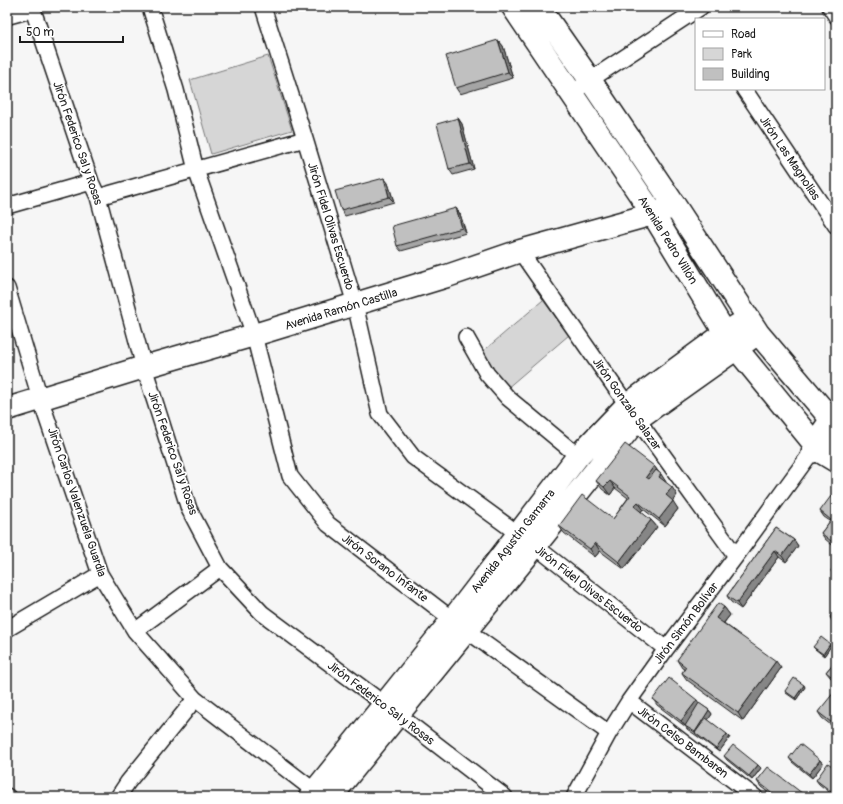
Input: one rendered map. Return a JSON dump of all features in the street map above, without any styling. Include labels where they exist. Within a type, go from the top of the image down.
[{"type":"main road","points":[[7,13],[29,7]]},
{"type":"main road","name":"Avenida Pedro Villón","points":[[513,7],[653,214],[731,340],[819,453]]},
{"type":"main road","name":"Avenida Pedro Villón","points":[[539,7],[675,206],[753,326],[834,420]]},
{"type":"main road","name":"Avenida Ramón Castilla","points":[[7,409],[447,276],[520,251],[653,214],[675,206]]},
{"type":"main road","name":"Avenida Agustín Gamarra","points":[[527,540],[578,456],[632,412],[731,340],[753,326]]},
{"type":"main road","name":"Avenida Agustín Gamarra","points":[[319,796],[632,412]]},
{"type":"street","name":"Jirón Federico Sal y Rosas","points":[[32,7],[98,197],[144,367],[189,509],[220,568],[262,613],[505,797]]},
{"type":"street","name":"Jirón Sorano Infante","points":[[150,7],[176,90],[196,170],[254,335],[290,476],[328,524],[459,625],[609,733]]},
{"type":"street","name":"Jirón Fidel Olivas Escuerdo","points":[[263,7],[355,304],[380,414],[413,457],[527,540],[666,649]]},
{"type":"street","points":[[830,7],[836,16]]},
{"type":"street","points":[[571,94],[695,11]]},
{"type":"street","name":"Jirón Las Magnolias","points":[[745,90],[836,226]]},
{"type":"street","points":[[98,197],[305,139]]},
{"type":"street","points":[[7,206],[92,182]]},
{"type":"street","name":"Jirón Gonzalo Salazar","points":[[520,251],[632,412],[736,556]]},
{"type":"street","name":"Jirón Carlos Valenzuela Guardia","points":[[7,288],[40,398],[100,574],[135,631],[195,699],[319,796]]},
{"type":"street","points":[[466,337],[487,374],[508,398],[578,456]]},
{"type":"street","name":"Jirón Simón Bolívar","points":[[574,797],[609,733],[629,701],[736,556],[819,453],[834,420]]},
{"type":"street","points":[[135,631],[220,568]]},
{"type":"street","points":[[7,629],[100,574]]},
{"type":"street","points":[[118,797],[128,782],[195,699]]},
{"type":"street","name":"Jirón Celso Bambaren","points":[[629,701],[755,797]]},
{"type":"green space","points":[[268,56],[292,130],[211,154],[190,80]]},
{"type":"green space","points":[[543,300],[569,335],[506,389],[480,354]]},
{"type":"building","points":[[498,40],[508,72],[456,88],[446,56]]},
{"type":"building","points":[[458,118],[470,164],[449,169],[437,124]]},
{"type":"building","points":[[384,178],[389,197],[341,210],[335,191]]},
{"type":"building","points":[[456,208],[462,228],[397,246],[392,226]]},
{"type":"building","points":[[625,444],[654,466],[646,477],[649,479],[656,470],[661,474],[659,477],[672,487],[666,495],[673,501],[659,519],[638,502],[634,506],[651,520],[619,562],[595,543],[590,549],[559,526],[582,495],[613,519],[630,496],[610,481],[604,487],[596,481]]},
{"type":"building","points":[[831,496],[836,500],[836,545],[821,533],[831,520],[820,511]]},
{"type":"building","points":[[776,528],[794,540],[782,556],[775,551],[737,603],[727,596]]},
{"type":"building","points":[[836,564],[836,575],[831,571]]},
{"type":"building","points":[[718,603],[724,607],[716,618],[776,661],[738,713],[682,673],[686,667],[677,660]]},
{"type":"building","points":[[836,608],[836,621],[830,617]]},
{"type":"building","points":[[821,637],[830,644],[823,654],[813,647]]},
{"type":"building","points":[[836,660],[836,680],[826,672]]},
{"type":"building","points":[[669,678],[697,700],[681,721],[653,699]]},
{"type":"building","points":[[794,678],[804,685],[795,698],[785,691]]},
{"type":"building","points":[[835,691],[836,692],[836,726],[818,712]]},
{"type":"building","points":[[699,703],[709,710],[695,732],[685,726]]},
{"type":"building","points":[[706,718],[727,734],[716,749],[695,733]]},
{"type":"building","points":[[800,744],[820,760],[809,774],[789,758]]},
{"type":"building","points":[[733,745],[758,765],[749,776],[724,756]]},
{"type":"building","points":[[828,763],[836,769],[836,786],[832,792],[816,780]]},
{"type":"building","points":[[768,767],[807,797],[778,797],[757,781]]}]
